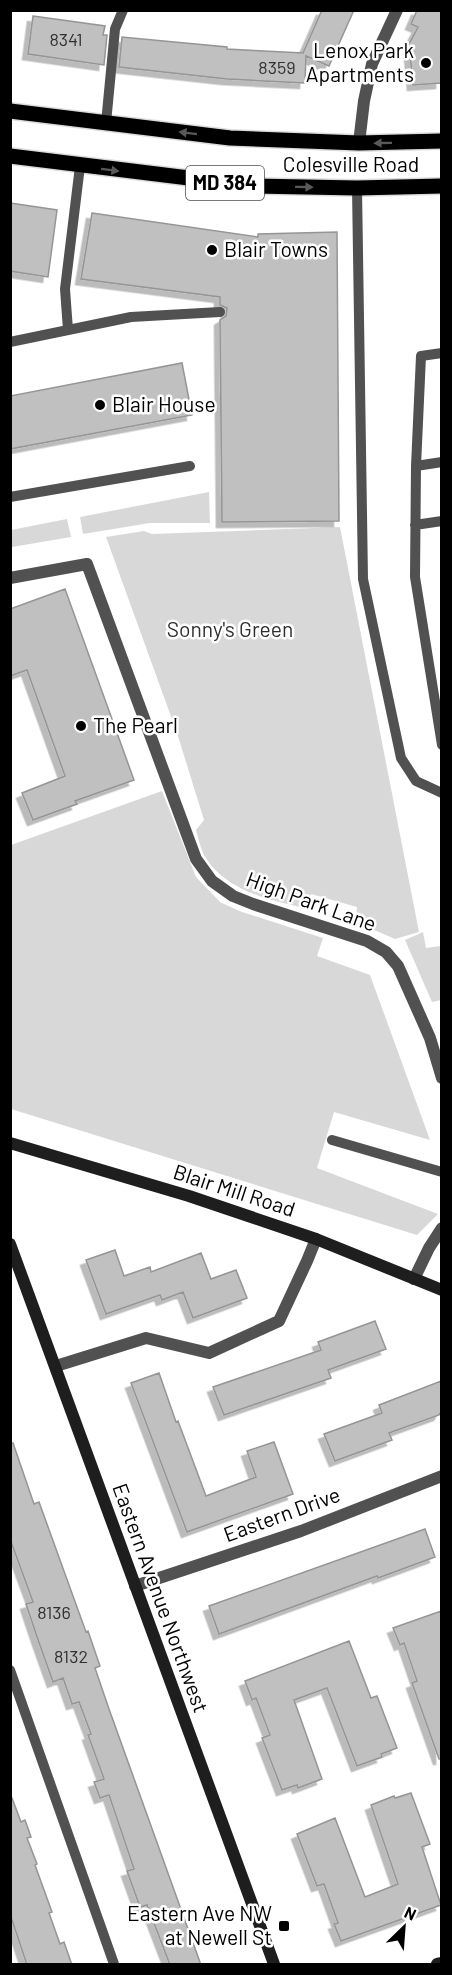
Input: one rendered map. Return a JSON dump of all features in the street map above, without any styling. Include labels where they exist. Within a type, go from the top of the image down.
[{"type":"main road","name":"Colesville Road","points":[[10,111],[230,138],[359,143],[441,141]]},
{"type":"main road","name":"Colesville Road","points":[[10,156],[254,186],[357,188],[441,186]]},
{"type":"street","points":[[359,143],[364,100],[372,64],[397,10]]},
{"type":"street","name":"High Park Lane","points":[[10,578],[87,564],[196,859],[212,881],[233,896],[367,941],[386,952],[398,966],[430,1038],[441,1078]]},
{"type":"street","name":"Blair Mill Road","points":[[10,1143],[189,1196],[316,1239],[441,1290]]},
{"type":"street","points":[[414,1279],[441,1228]]},
{"type":"street","points":[[56,1366],[146,1338],[209,1353],[279,1321],[316,1239]]},
{"type":"street","name":"Eastern Avenue Northwest","points":[[10,1244],[274,1965]]},
{"type":"street","name":"Eastern Drive","points":[[135,1586],[301,1531],[441,1476]]},
{"type":"street","points":[[437,1965],[441,1963]]},
{"type":"lane","points":[[106,123],[115,29],[123,10]]},
{"type":"lane","points":[[68,330],[65,289],[80,166]]},
{"type":"lane","points":[[357,188],[363,579],[401,758],[416,781],[441,793]]},
{"type":"lane","points":[[10,342],[131,317],[220,312]]},
{"type":"lane","points":[[441,353],[421,356],[415,525],[415,577],[441,745]]},
{"type":"lane","points":[[416,466],[441,462]]},
{"type":"lane","points":[[10,497],[190,466]]},
{"type":"lane","points":[[415,525],[441,521]]},
{"type":"lane","points":[[332,1140],[441,1172]]},
{"type":"lane","points":[[10,1670],[114,1965]]},
{"type":"green space","points":[[209,492],[210,523],[150,523],[83,534],[80,517]]},
{"type":"green space","points":[[67,519],[71,537],[12,547],[11,530]]},
{"type":"green space","name":"Sonny's Green","points":[[340,527],[419,932],[395,939],[356,922],[357,907],[311,894],[305,908],[261,897],[234,884],[211,865],[203,853],[196,830],[204,820],[177,733],[106,537],[144,531],[152,534]]},
{"type":"green space","points":[[162,791],[196,877],[220,902],[239,911],[323,938],[317,956],[370,975],[430,1140],[334,1112],[317,1168],[438,1214],[417,1235],[11,1109],[11,845]]},
{"type":"green space","points":[[423,932],[426,948],[441,946],[441,1000],[432,1002],[405,940]]},
{"type":"building","points":[[322,10],[354,10],[329,66],[306,56],[305,83],[227,79],[119,67],[122,37],[227,47],[227,49],[303,53]]},
{"type":"building","name":"Lenox Park Apartments","points":[[417,10],[441,10],[441,83],[413,85],[409,44],[418,27],[411,24]]},
{"type":"building","points":[[33,16],[105,26],[103,35],[107,35],[104,65],[28,54]]},
{"type":"building","points":[[10,203],[57,210],[48,277],[10,271]]},
{"type":"building","points":[[92,213],[258,237],[258,234],[337,232],[339,521],[222,522],[220,320],[226,316],[227,308],[220,305],[220,297],[81,279]]},
{"type":"building","name":"Blair House","points":[[182,363],[192,415],[10,449],[10,396]]},
{"type":"building","name":"The Pearl","points":[[65,589],[134,780],[75,801],[77,804],[33,820],[22,793],[65,776],[27,670],[10,676],[10,609]]},
{"type":"building","points":[[115,1250],[124,1276],[150,1267],[151,1272],[201,1253],[211,1279],[236,1270],[247,1298],[193,1318],[183,1292],[162,1300],[160,1295],[106,1314],[86,1260]]},
{"type":"building","points":[[375,1321],[386,1349],[328,1370],[331,1378],[224,1415],[213,1387],[321,1350],[318,1342]]},
{"type":"building","points":[[159,1373],[206,1496],[256,1477],[247,1451],[274,1442],[293,1494],[187,1532],[131,1383]]},
{"type":"building","points":[[441,1381],[441,1412],[439,1415],[389,1433],[392,1440],[335,1461],[324,1434],[382,1413],[379,1405]]},
{"type":"building","points":[[13,1443],[34,1504],[39,1502],[86,1632],[88,1631],[100,1666],[95,1668],[201,1965],[170,1965],[147,1905],[140,1907],[127,1871],[134,1869],[109,1795],[100,1798],[94,1782],[104,1779],[79,1702],[72,1704],[63,1678],[53,1682],[26,1604],[33,1602],[10,1539],[10,1444]]},
{"type":"building","points":[[425,1529],[435,1557],[219,1634],[209,1606]]},
{"type":"building","points":[[441,1611],[441,1759],[439,1759],[412,1683],[417,1681],[404,1643],[400,1645],[393,1628]]},
{"type":"building","points":[[349,1641],[371,1698],[377,1696],[397,1748],[381,1754],[382,1757],[357,1766],[327,1688],[294,1700],[322,1779],[298,1788],[297,1785],[282,1790],[262,1738],[270,1735],[256,1698],[252,1700],[245,1681]]},
{"type":"building","points":[[411,1793],[430,1844],[422,1847],[441,1905],[341,1941],[334,1924],[338,1923],[324,1884],[317,1886],[297,1834],[335,1818],[365,1897],[398,1884],[371,1805],[394,1796],[395,1798]]},
{"type":"building","points":[[10,1798],[12,1798],[21,1822],[25,1820],[31,1837],[27,1838],[52,1912],[49,1913],[60,1944],[64,1942],[72,1965],[27,1965],[10,1914]]},
{"type":"place","name":"Lenox Park Apartments","points":[[426,63]]},
{"type":"place","name":"Blair Towns","points":[[212,250]]},
{"type":"place","name":"Blair House","points":[[100,405]]},
{"type":"place","name":"The Pearl","points":[[81,726]]},
{"type":"place","name":"Eastern Ave NW at Newell St","points":[[284,1926]]}]
